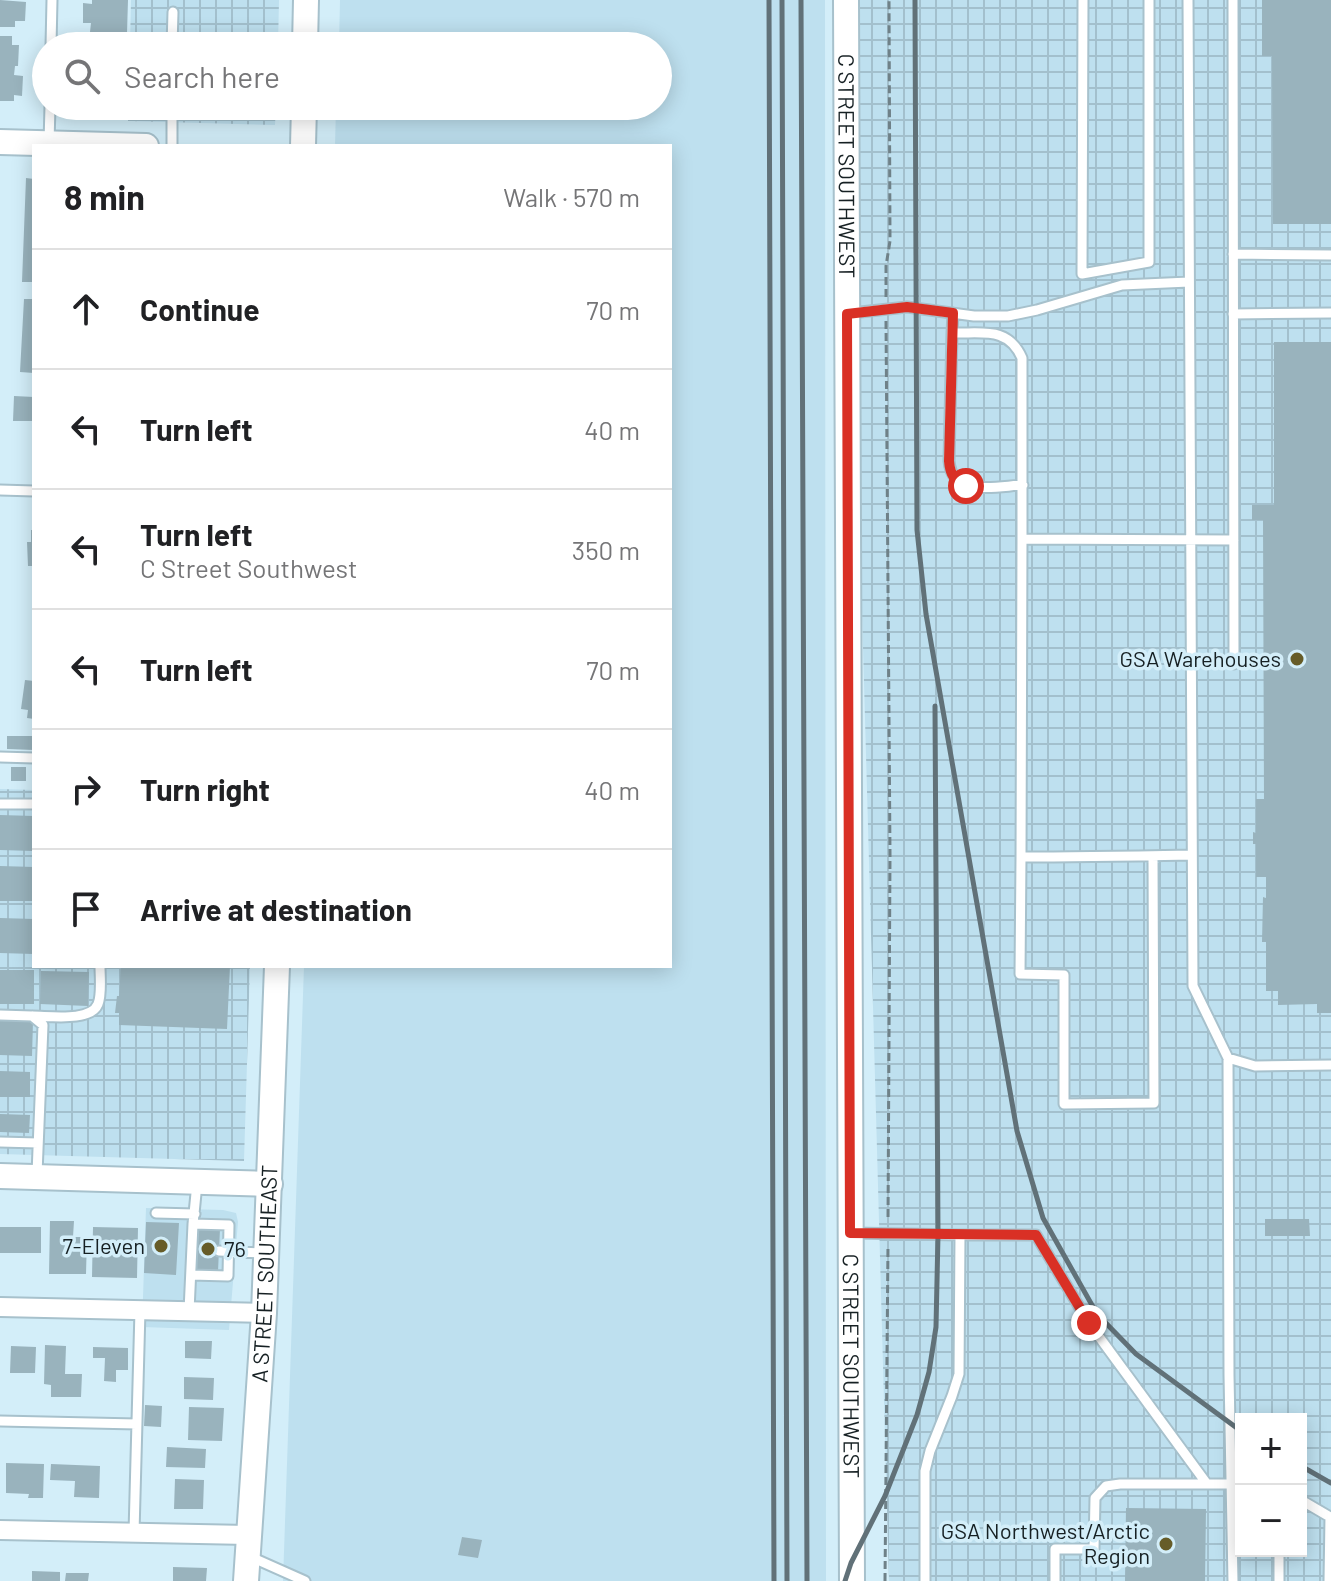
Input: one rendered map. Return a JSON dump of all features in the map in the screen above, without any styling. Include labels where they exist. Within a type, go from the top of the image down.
[{"type":"main road","points":[[305,32],[306,0]]},
{"type":"main road","name":"C STREET SOUTHWEST","points":[[846,0],[852,1581]]},
{"type":"main road","points":[[303,144],[304,120]]},
{"type":"main road","points":[[0,142],[73,144]]},
{"type":"main road","name":"A STREET SOUTHEAST","points":[[246,1581],[267,1254],[277,968]]},
{"type":"main road","points":[[0,1176],[270,1184]]},
{"type":"street","points":[[0,1307],[264,1313]]},
{"type":"street","points":[[0,1530],[134,1533],[248,1545]]},
{"type":"lane","points":[[51,32],[52,0]]},
{"type":"lane","points":[[1083,0],[1082,274],[1149,262],[1149,0]]},
{"type":"lane","points":[[1188,0],[1193,986],[1228,1058],[1233,1581]]},
{"type":"lane","points":[[1233,0],[1234,664]]},
{"type":"lane","points":[[172,32],[173,12]]},
{"type":"lane","points":[[49,143],[50,120]]},
{"type":"lane","points":[[172,120],[172,144]]},
{"type":"lane","points":[[1233,254],[1331,255]]},
{"type":"lane","points":[[847,314],[907,307],[974,316],[1008,316],[1122,285],[1189,282]]},
{"type":"lane","points":[[953,313],[949,461],[953,477],[958,483],[974,487],[1023,485]]},
{"type":"lane","points":[[1233,314],[1331,313]]},
{"type":"lane","points":[[952,333],[1002,335],[1018,348],[1024,369],[1020,974],[1064,975],[1064,1104],[1154,1103],[1153,856]]},
{"type":"lane","points":[[0,490],[32,491]]},
{"type":"lane","points":[[1022,539],[1234,540]]},
{"type":"lane","points":[[0,757],[32,758]]},
{"type":"lane","points":[[0,804],[32,804]]},
{"type":"lane","points":[[1021,857],[1192,855]]},
{"type":"lane","points":[[0,1015],[82,1016],[94,1011],[99,1002],[100,968]]},
{"type":"lane","points":[[32,1016],[43,1025],[37,1177]]},
{"type":"lane","points":[[1228,1058],[1255,1066],[1331,1065]]},
{"type":"lane","points":[[0,1142],[38,1143]]},
{"type":"lane","points":[[189,1311],[197,1183]]},
{"type":"lane","points":[[156,1213],[229,1225],[224,1251],[228,1276],[191,1275]]},
{"type":"lane","points":[[850,1233],[1036,1235],[1089,1323],[1207,1484]]},
{"type":"lane","points":[[925,1581],[925,1471],[959,1374],[960,1235]]},
{"type":"lane","points":[[224,1251],[267,1254]]},
{"type":"lane","points":[[134,1533],[140,1310]]},
{"type":"lane","points":[[0,1421],[137,1424]]},
{"type":"lane","points":[[1055,1581],[1055,1549],[1094,1549],[1095,1498],[1106,1486],[1231,1484]]},
{"type":"lane","points":[[1307,1504],[1330,1517],[1329,1581]]},
{"type":"lane","points":[[248,1545],[305,1581]]},
{"type":"lane","points":[[1279,1557],[1279,1581]]},
{"type":"path","points":[[886,280],[890,241],[889,0]]},
{"type":"path","points":[[886,344],[890,838],[888,1214]]},
{"type":"path","points":[[885,1581],[888,1254]]},
{"type":"shaded area","points":[[131,0],[279,0],[278,32],[130,32]]},
{"type":"shaded area","points":[[340,0],[825,0],[826,1581],[283,1581],[304,968],[672,968],[672,144],[335,144],[336,120],[672,120],[672,32],[339,32]]},
{"type":"shaded area","points":[[845,0],[1331,0],[1331,1581],[889,1581]]},
{"type":"shaded area","points":[[128,120],[275,120],[275,125]]},
{"type":"shaded area","points":[[0,789],[32,790],[32,968],[250,968],[244,1161],[0,1154]]},
{"type":"shaded area","points":[[146,1208],[236,1213],[238,1222],[229,1330],[142,1327]]},
{"type":"building","points":[[0,0],[26,2],[25,21],[15,21],[15,27],[0,27]]},
{"type":"building","points":[[92,0],[128,0],[127,32],[90,32],[91,23],[83,23],[83,3],[92,4]]},
{"type":"building","points":[[1262,0],[1331,0],[1331,224],[1273,224],[1272,56],[1262,56]]},
{"type":"building","points":[[0,36],[12,36],[12,45],[19,45],[18,66],[15,66],[14,75],[23,76],[22,96],[14,95],[14,101],[0,101]]},
{"type":"building","points":[[26,178],[32,179],[32,282],[22,282]]},
{"type":"building","points":[[24,299],[32,299],[32,373],[20,372]]},
{"type":"building","name":"GSA Warehouses","points":[[1274,342],[1331,342],[1331,1013],[1317,1013],[1317,1004],[1278,1005],[1278,991],[1266,991],[1266,942],[1262,942],[1266,877],[1256,877],[1256,844],[1253,844],[1256,799],[1264,799],[1263,520],[1252,520],[1252,505],[1274,505]]},
{"type":"building","points":[[14,396],[32,397],[32,421],[13,421]]},
{"type":"building","points":[[32,530],[32,566],[28,566],[27,542],[31,542]]},
{"type":"building","points":[[25,680],[32,681],[32,719],[27,718],[28,710],[21,709]]},
{"type":"building","points":[[7,736],[32,736],[32,750],[7,749]]},
{"type":"building","points":[[11,767],[26,767],[26,781],[11,781]]},
{"type":"building","points":[[0,815],[32,816],[32,851],[0,850]]},
{"type":"building","points":[[0,866],[32,867],[32,901],[0,901]]},
{"type":"building","points":[[0,918],[32,919],[32,954],[0,953]]},
{"type":"building","points":[[121,968],[230,968],[227,1029],[119,1025],[119,1013],[115,1013]]},
{"type":"building","points":[[0,970],[34,970],[34,1004],[0,1004]]},
{"type":"building","points":[[41,971],[89,972],[88,1006],[40,1004]]},
{"type":"building","points":[[0,1020],[33,1021],[32,1056],[0,1055]]},
{"type":"building","points":[[0,1071],[30,1072],[30,1097],[0,1097]]},
{"type":"building","points":[[0,1114],[30,1115],[29,1133],[0,1132]]},
{"type":"building","points":[[1265,1219],[1309,1219],[1310,1236],[1265,1236]]},
{"type":"building","points":[[50,1221],[74,1221],[73,1237],[87,1237],[86,1274],[49,1274]]},
{"type":"building","points":[[146,1222],[179,1223],[176,1275],[144,1273]]},
{"type":"building","points":[[0,1227],[41,1227],[41,1253],[0,1253]]},
{"type":"building","points":[[93,1227],[138,1228],[137,1278],[92,1277]]},
{"type":"building","points":[[198,1228],[220,1229],[218,1271],[196,1270]]},
{"type":"building","points":[[185,1341],[212,1341],[211,1359],[185,1358]]},
{"type":"building","points":[[45,1345],[66,1346],[65,1374],[82,1374],[81,1397],[51,1397],[51,1385],[44,1384]]},
{"type":"building","points":[[11,1346],[36,1347],[35,1373],[10,1373]]},
{"type":"building","points":[[93,1347],[128,1348],[128,1370],[116,1370],[116,1382],[104,1381],[105,1358],[93,1358]]},
{"type":"building","points":[[184,1377],[214,1378],[213,1400],[184,1399]]},
{"type":"building","points":[[145,1405],[162,1406],[161,1427],[144,1426]]},
{"type":"building","points":[[189,1407],[224,1408],[222,1441],[188,1440]]},
{"type":"building","points":[[167,1447],[206,1449],[205,1468],[166,1467]]},
{"type":"building","points":[[6,1463],[44,1464],[43,1498],[6,1493]]},
{"type":"building","points":[[51,1464],[100,1466],[99,1498],[74,1497],[75,1481],[50,1480]]},
{"type":"building","points":[[175,1479],[204,1480],[203,1509],[174,1509]]},
{"type":"building","name":"GSA Northwest/Arctic Region","points":[[1126,1508],[1206,1509],[1205,1581],[1125,1581]]},
{"type":"building","points":[[462,1537],[482,1540],[478,1558],[458,1555]]},
{"type":"building","points":[[173,1567],[207,1568],[206,1581],[173,1581]]},
{"type":"building","points":[[32,1571],[60,1572],[60,1581],[32,1581]]},
{"type":"building","points":[[66,1573],[89,1573],[88,1581],[65,1581]]},
{"type":"railway","points":[[769,0],[774,1581]]},
{"type":"railway","points":[[782,0],[787,1581]]},
{"type":"railway","points":[[801,0],[807,1581]]},
{"type":"railway","points":[[915,0],[917,530],[926,614],[1017,1131],[1043,1218],[1097,1314],[1136,1354],[1235,1427]]},
{"type":"railway","points":[[845,1581],[885,1496],[917,1415],[929,1372],[936,1327],[935,706]]},
{"type":"railway","points":[[1307,1469],[1331,1483]]},
{"type":"place","name":"GSA Warehouses","points":[[1297,659]]},
{"type":"place","name":"7-Eleven","points":[[161,1246]]},
{"type":"place","name":"76","points":[[208,1249]]},
{"type":"place","name":"GSA Northwest/Arctic Region","points":[[1166,1544]]},
{"type":"route","points":[[966,486],[958,483],[949,469],[953,313],[907,307],[847,314],[850,1233],[1036,1235],[1089,1323]]}]
